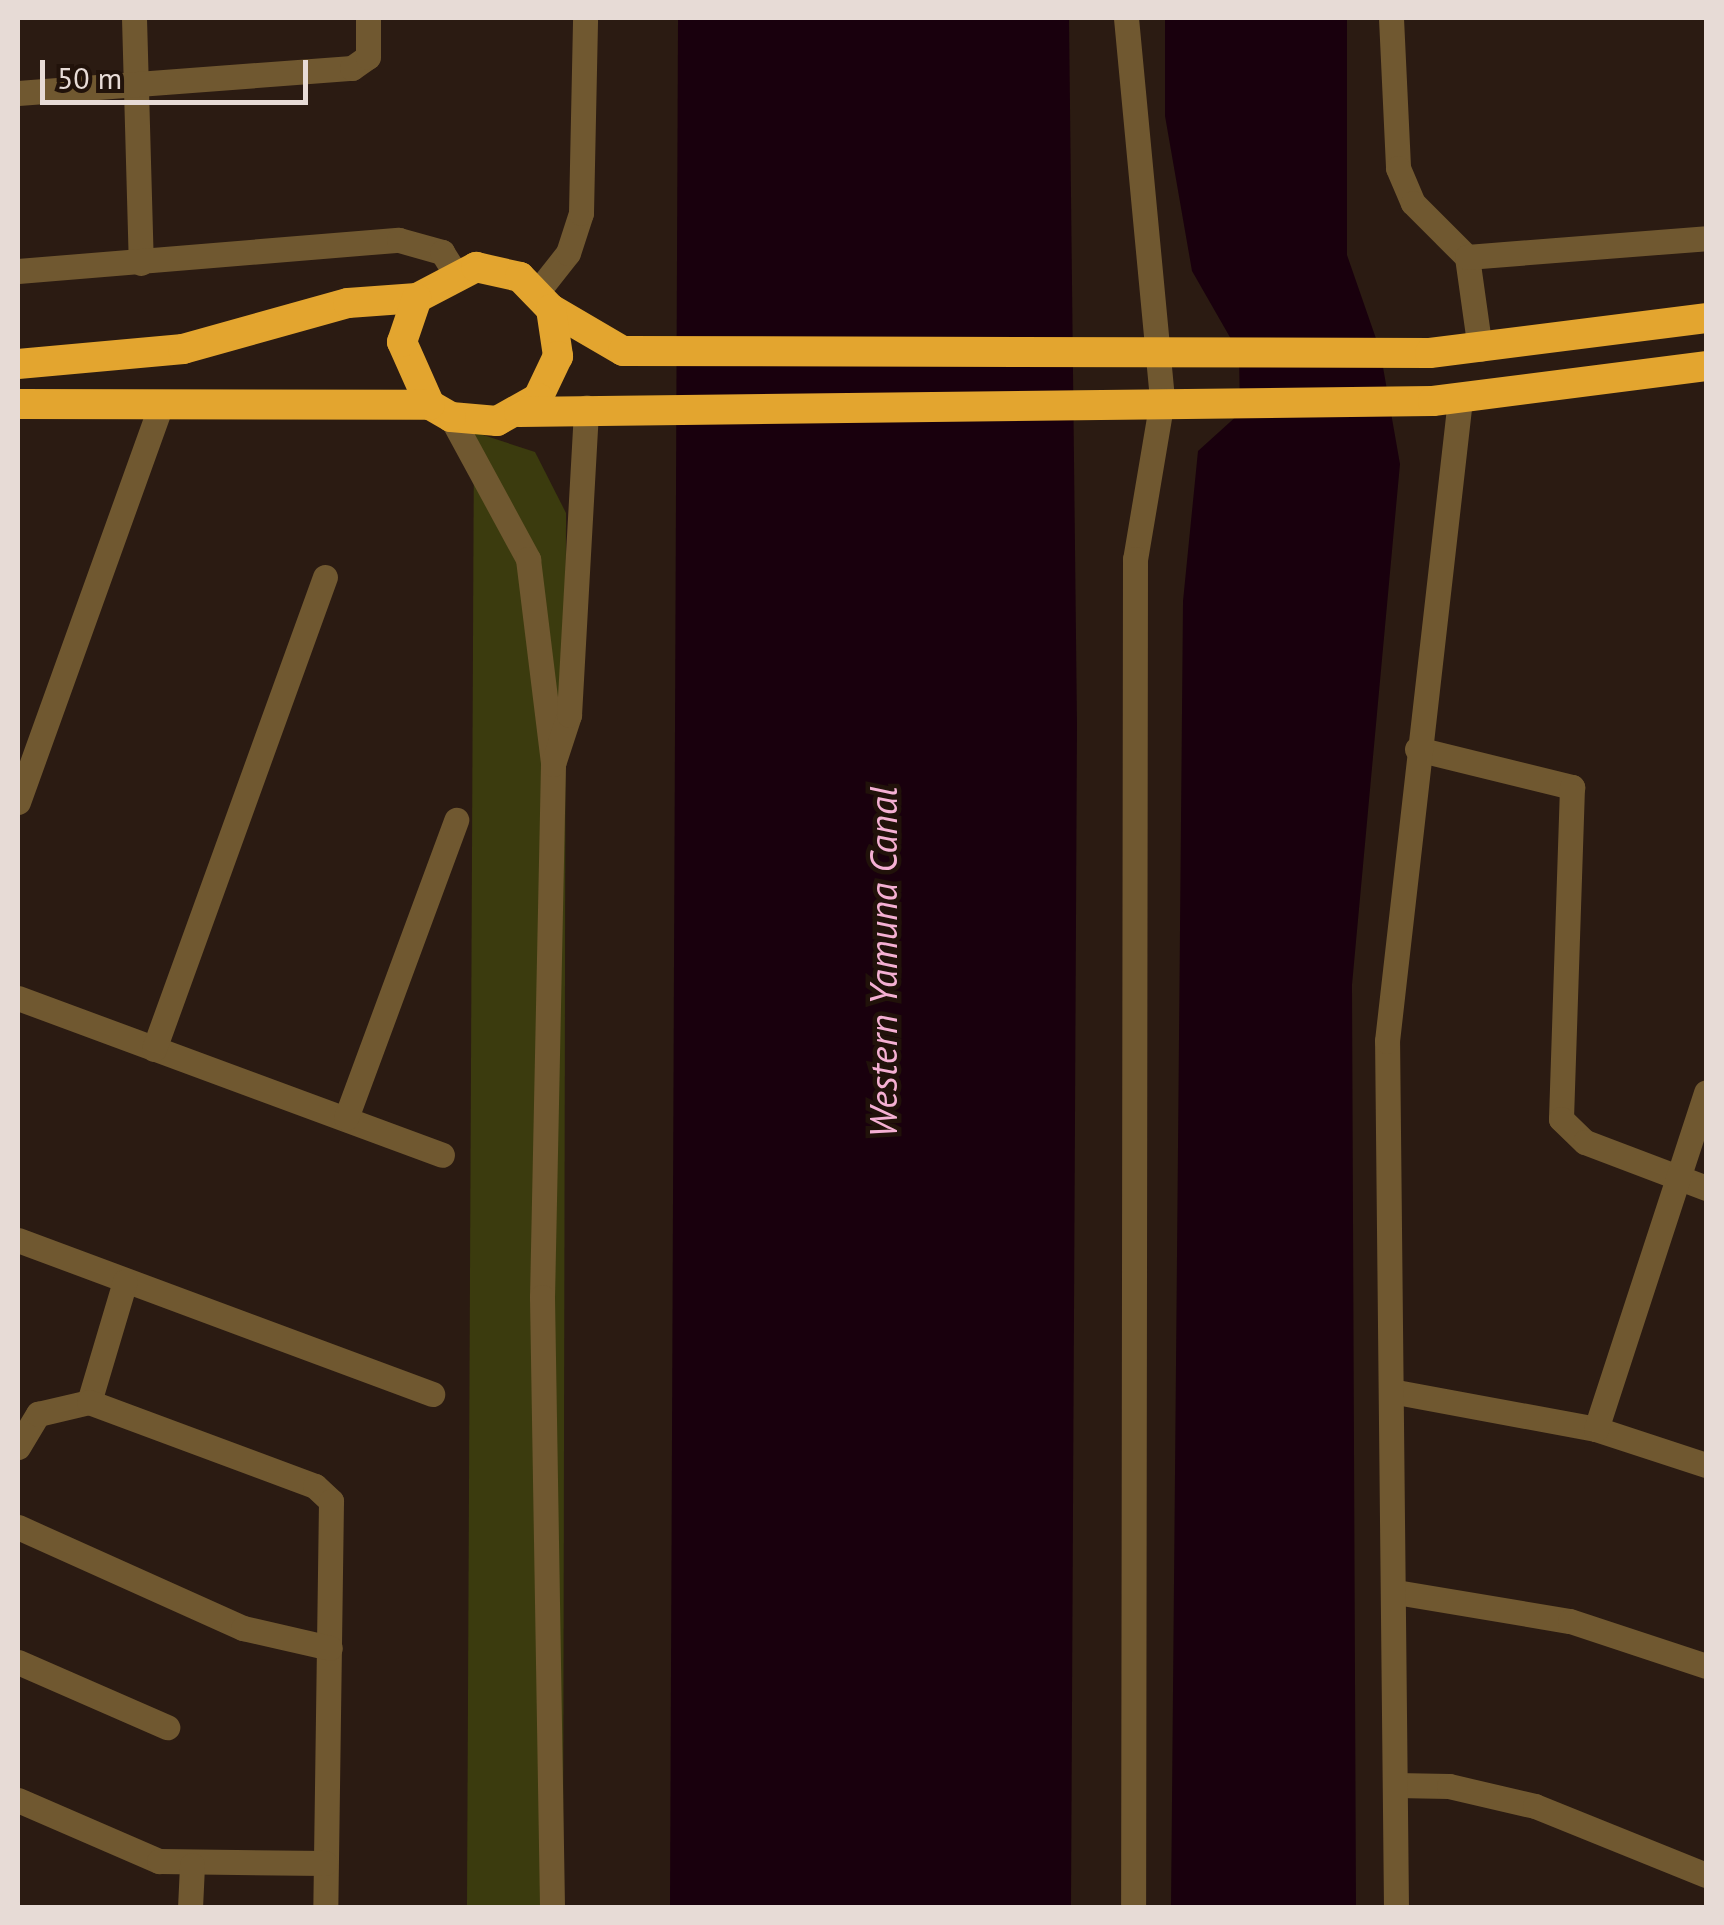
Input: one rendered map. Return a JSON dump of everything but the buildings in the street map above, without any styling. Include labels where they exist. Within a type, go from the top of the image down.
[{"type":"highway","points":[[18,364],[183,349],[348,303],[418,298],[454,271],[499,268],[622,351],[1160,349],[1430,353],[1706,318]]},
{"type":"highway","points":[[418,298],[403,354],[440,411]]},
{"type":"highway","points":[[520,412],[551,378],[558,332],[544,300]]},
{"type":"highway","points":[[18,404],[162,403],[440,411],[498,421],[520,412],[622,404],[1446,400],[1706,366]]},
{"type":"street","points":[[134,18],[141,263]]},
{"type":"street","points":[[18,93],[352,68],[368,57],[368,18]]},
{"type":"street","points":[[544,300],[568,253],[580,213],[586,18]]},
{"type":"street","points":[[1126,18],[1162,400],[1135,559],[1133,1908]]},
{"type":"street","points":[[1391,18],[1398,168],[1412,203],[1467,256],[1480,349]]},
{"type":"street","points":[[1467,256],[1706,238]]},
{"type":"street","points":[[18,272],[399,240],[442,252],[454,271]]},
{"type":"street","points":[[1396,1908],[1396,1592],[1387,1041],[1418,749],[1446,400]]},
{"type":"street","points":[[18,802],[162,403]]},
{"type":"street","points":[[553,764],[569,715],[586,407]]},
{"type":"street","points":[[440,411],[528,559],[553,764],[542,1297],[552,1908]]},
{"type":"street","points":[[154,1048],[325,577]]},
{"type":"street","points":[[1418,749],[1572,787],[1561,1118],[1585,1142],[1706,1188]]},
{"type":"street","points":[[346,1118],[456,820]]},
{"type":"street","points":[[18,998],[442,1155]]},
{"type":"street","points":[[1596,1428],[1706,1093]]},
{"type":"street","points":[[18,1240],[432,1394]]},
{"type":"street","points":[[89,1402],[126,1281]]},
{"type":"street","points":[[1392,1391],[1596,1428],[1706,1465]]},
{"type":"street","points":[[18,1448],[38,1414],[89,1402],[325,1493],[335,1527],[325,1908]]},
{"type":"street","points":[[18,1527],[243,1628],[330,1648]]},
{"type":"street","points":[[1396,1592],[1570,1620],[1706,1666]]},
{"type":"street","points":[[18,1662],[167,1727]]},
{"type":"street","points":[[1396,1785],[1449,1786],[1535,1806],[1706,1875]]},
{"type":"street","points":[[18,1800],[132,1853],[192,1865],[325,1863]]},
{"type":"street","points":[[190,1908],[192,1865]]},
{"type":"shaded area","points":[[474,432],[535,452],[566,513],[563,1907],[467,1908]]},
{"type":"water","name":"Western Yamuna Canal","points":[[678,18],[1069,18],[1077,724],[1071,1907],[670,1908]]},
{"type":"water","points":[[1165,18],[1347,18],[1347,255],[1380,350],[1400,464],[1352,985],[1356,1907],[1171,1907],[1183,601],[1198,451],[1240,413],[1239,353],[1192,271],[1165,116]]}]
